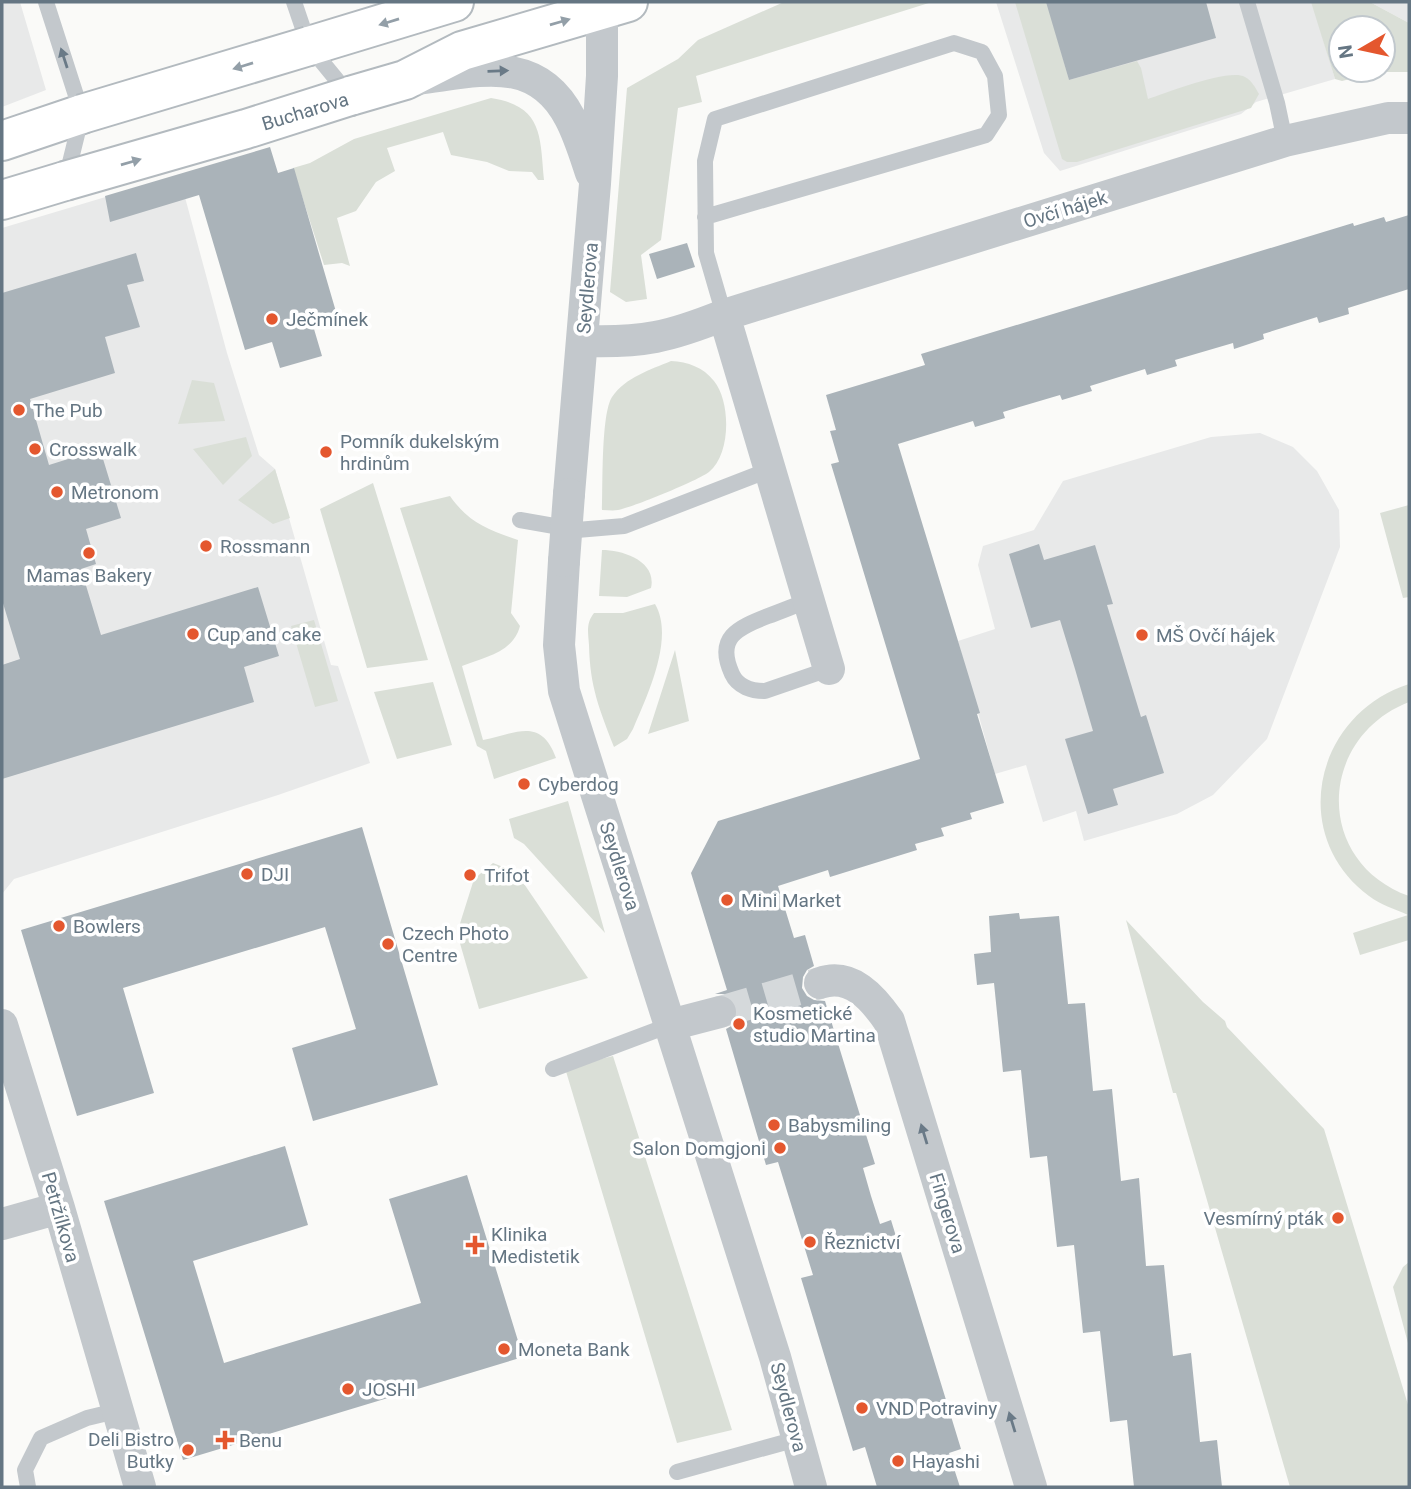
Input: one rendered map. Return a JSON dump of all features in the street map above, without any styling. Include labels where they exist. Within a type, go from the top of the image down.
[{"type":"main road","points":[[2,141],[82,114],[454,2]]},
{"type":"main road","name":"Bucharova","points":[[2,200],[405,80],[462,51],[611,4]]},
{"type":"street","name":"Seydlerova","points":[[611,4],[602,76],[564,561],[559,645],[564,691],[771,1344],[811,1487]]},
{"type":"street","name":"Seydlerova","points":[[405,80],[504,69],[535,80],[555,97],[571,118],[595,184]]},
{"type":"street","name":"Ovčí hájek","points":[[583,341],[625,342],[683,332],[724,315],[1285,141],[1388,118],[1409,118]]},
{"type":"street","points":[[724,315],[829,669]]},
{"type":"street","name":"Fingerova","points":[[820,983],[849,982],[872,997],[889,1021],[1031,1487]]},
{"type":"street","points":[[670,1025],[720,1012]]},
{"type":"street","name":"Petržílkova","points":[[2,1025],[59,1208],[140,1487]]},
{"type":"street","points":[[2,1224],[59,1208]]},
{"type":"lane","points":[[46,2],[82,114],[65,181]]},
{"type":"lane","points":[[294,2],[309,46],[350,96]]},
{"type":"lane","points":[[1247,2],[1277,103],[1285,141]]},
{"type":"lane","points":[[705,217],[986,135],[999,115],[995,76],[982,52],[954,43],[715,119],[705,161],[705,217],[706,253],[724,315]]},
{"type":"lane","points":[[520,520],[577,530],[624,526],[769,470]]},
{"type":"lane","points":[[810,600],[741,626],[731,635],[727,645],[729,667],[735,680],[756,691],[765,691],[829,669]]},
{"type":"lane","points":[[553,1069],[670,1025]]},
{"type":"lane","points":[[28,1487],[25,1470],[41,1438],[87,1418],[116,1411]]},
{"type":"lane","points":[[677,1472],[797,1439]]},
{"type":"shaded area","points":[[2,2],[20,2],[46,90],[2,107]]},
{"type":"shaded area","points":[[784,2],[932,2],[696,76],[702,102],[678,108],[661,240],[641,255],[647,299],[626,302],[610,292],[627,88],[678,59],[698,40]]},
{"type":"shaded area","points":[[996,2],[1312,2],[1327,52],[1327,81],[1256,102],[1241,114],[1060,171],[1044,153]]},
{"type":"shaded area","points":[[1015,2],[1047,2],[1069,80],[1137,61],[1148,99],[1212,78],[1237,75],[1250,80],[1259,94],[1251,108],[1077,162],[1067,162],[1062,159]]},
{"type":"shaded area","points":[[1311,2],[1370,2],[1392,14],[1327,14],[1327,53]]},
{"type":"shaded area","points":[[1370,2],[1409,2],[1409,23],[1397,14]]},
{"type":"shaded area","points":[[1397,17],[1409,23],[1409,72],[1397,72]]},
{"type":"shaded area","points":[[491,98],[521,108],[536,125],[544,180],[538,180],[532,172],[509,171],[487,162],[451,155],[443,132],[387,148],[395,171],[376,182],[356,211],[337,218],[350,266],[342,263],[324,265],[293,168],[310,163],[354,139]]},
{"type":"shaded area","points":[[179,175],[227,353],[259,455],[275,469],[331,665],[338,666],[370,763],[14,879],[2,894],[2,228]]},
{"type":"shaded area","points":[[671,361],[700,369],[710,376],[720,390],[726,414],[726,428],[725,441],[716,464],[709,472],[650,499],[625,508],[602,510],[604,434],[612,397],[631,379]]},
{"type":"shaded area","points":[[192,380],[214,383],[225,421],[178,424]]},
{"type":"shaded area","name":"MŠ Ovčí hájek","points":[[1260,433],[1293,447],[1317,471],[1339,510],[1340,547],[1267,739],[1213,795],[1177,814],[1084,841],[1076,811],[1043,822],[1026,765],[995,774],[958,641],[995,629],[978,565],[983,546],[1034,530],[1063,481],[1211,437]]},
{"type":"shaded area","points":[[246,437],[252,456],[223,485],[193,449]]},
{"type":"shaded area","points":[[275,469],[290,518],[273,524],[238,500]]},
{"type":"shaded area","points":[[373,483],[428,660],[367,668],[320,509]]},
{"type":"shaded area","points":[[450,496],[472,519],[497,533],[518,540],[511,613],[520,626],[516,635],[497,653],[462,666],[483,740],[516,732],[535,732],[550,745],[556,758],[494,779],[486,751],[477,746],[400,508]]},
{"type":"shaded area","points":[[1409,505],[1409,597],[1403,598],[1380,513]]},
{"type":"shaded area","points":[[602,550],[628,555],[644,564],[649,571],[651,588],[627,597],[599,596]]},
{"type":"shaded area","points":[[655,604],[662,633],[657,667],[633,729],[627,739],[614,747],[593,685],[588,632],[591,617],[594,613],[623,613]]},
{"type":"shaded area","points":[[314,620],[338,701],[315,707],[291,626]]},
{"type":"shaded area","points":[[675,650],[689,721],[648,734]]},
{"type":"shaded area","points":[[433,682],[452,745],[397,759],[374,692]]},
{"type":"shaded area","points":[[1409,684],[1409,702],[1379,719],[1357,743],[1344,770],[1339,800],[1343,829],[1356,856],[1378,879],[1409,896],[1409,940],[1360,955],[1353,933],[1408,915],[1369,896],[1343,871],[1327,841],[1321,810],[1323,778],[1333,748],[1352,721],[1377,699]]},
{"type":"shaded area","points":[[568,801],[605,933],[524,844],[514,838],[509,819]]},
{"type":"shaded area","points":[[493,863],[516,872],[588,978],[479,1009],[457,933],[474,879]]},
{"type":"shaded area","points":[[1126,920],[1203,1002],[1225,1021],[1227,1027],[1324,1129],[1409,1408],[1409,1487],[1290,1487],[1176,1093],[1173,1093]]},
{"type":"shaded area","points":[[613,1056],[732,1430],[677,1443],[565,1068]]},
{"type":"shaded area","points":[[1409,1262],[1409,1347],[1393,1287],[1403,1267]]},
{"type":"building","points":[[1046,2],[1206,2],[1216,38],[1069,80]]},
{"type":"building","points":[[270,147],[278,173],[294,168],[339,322],[314,329],[322,356],[280,368],[272,342],[245,350],[199,195],[110,222],[105,196]]},
{"type":"building","points":[[1409,215],[1409,289],[1348,308],[1349,314],[1319,323],[1317,317],[1263,334],[1264,339],[1234,349],[1233,343],[1175,360],[1177,366],[1147,375],[1145,369],[1090,386],[1092,391],[1062,400],[1060,395],[1003,412],[1005,418],[975,427],[973,421],[898,444],[980,713],[977,714],[1004,803],[970,813],[972,819],[941,828],[944,836],[915,844],[917,850],[830,877],[828,870],[778,886],[794,938],[805,935],[814,966],[807,970],[803,977],[802,988],[807,996],[814,1000],[825,1001],[875,1164],[863,1168],[871,1196],[880,1224],[891,1220],[961,1449],[949,1453],[960,1487],[877,1487],[865,1447],[853,1451],[801,1278],[813,1275],[778,1162],[766,1165],[726,1029],[733,1025],[737,1018],[738,1008],[733,999],[724,994],[715,994],[727,990],[691,873],[718,821],[920,759],[831,464],[839,462],[830,431],[836,430],[826,395],[925,365],[921,354],[1353,223],[1354,226],[1384,217],[1386,222]]},
{"type":"building","points":[[687,243],[695,267],[657,279],[649,254]]},
{"type":"building","name":"Metronom","points":[[136,253],[144,281],[127,285],[140,327],[105,337],[115,373],[30,399],[49,465],[100,449],[121,518],[86,529],[96,564],[81,569],[101,635],[258,587],[279,656],[244,667],[254,702],[2,779],[2,665],[20,659],[2,600],[2,293]]},
{"type":"building","points":[[1039,544],[1044,560],[1095,545],[1113,604],[1107,605],[1141,717],[1146,715],[1164,773],[1113,789],[1118,805],[1088,814],[1065,739],[1093,731],[1075,669],[1060,620],[1031,628],[1009,554]]},
{"type":"building","points":[[362,827],[438,1085],[313,1121],[292,1048],[356,1029],[325,927],[123,988],[154,1093],[77,1116],[21,930]]},
{"type":"building","points":[[1019,913],[1020,919],[1059,916],[1068,1004],[1085,1003],[1093,1091],[1112,1089],[1121,1181],[1139,1178],[1146,1266],[1164,1265],[1173,1356],[1191,1353],[1200,1442],[1217,1440],[1222,1487],[1134,1487],[1127,1420],[1110,1422],[1100,1331],[1083,1333],[1074,1245],[1057,1247],[1047,1156],[1030,1158],[1021,1070],[1003,1072],[994,983],[977,985],[974,954],[991,952],[989,916]]},
{"type":"building","points":[[285,1146],[308,1225],[193,1261],[224,1363],[421,1303],[389,1199],[467,1175],[523,1357],[183,1460],[104,1201]]},
{"type":"tunnel","points":[[720,1012],[820,983]]},
{"type":"place","name":"Ječmínek","points":[[272,319]]},
{"type":"place","name":"The Pub","points":[[19,410]]},
{"type":"place","name":"Crosswalk","points":[[35,449]]},
{"type":"place","name":"Pomník dukelským hrdinům","points":[[326,452]]},
{"type":"place","name":"Metronom","points":[[57,492]]},
{"type":"place","name":"Rossmann","points":[[206,546]]},
{"type":"place","name":"Mamas Bakery","points":[[89,553]]},
{"type":"place","name":"Cup and cake","points":[[193,634]]},
{"type":"place","name":"MŠ Ovčí hájek","points":[[1142,635]]},
{"type":"place","name":"Cyberdog","points":[[524,784]]},
{"type":"place","name":"DJI","points":[[247,874]]},
{"type":"place","name":"Trifot","points":[[470,875]]},
{"type":"place","name":"Mini Market","points":[[727,900]]},
{"type":"place","name":"Bowlers","points":[[59,926]]},
{"type":"place","name":"Czech Photo Centre","points":[[388,944]]},
{"type":"place","name":"Kosmetické studio Martina","points":[[739,1024]]},
{"type":"place","name":"Babysmiling","points":[[774,1125]]},
{"type":"place","name":"Salon Domgjoni","points":[[780,1148]]},
{"type":"place","name":"Vesmírný pták","points":[[1338,1218]]},
{"type":"place","name":"Řeznictví","points":[[810,1242]]},
{"type":"place","name":"Klinika Medistetik","points":[[475,1245]]},
{"type":"place","name":"Moneta Bank","points":[[504,1349]]},
{"type":"place","name":"JOSHI","points":[[348,1389]]},
{"type":"place","name":"VND Potraviny","points":[[862,1408]]},
{"type":"place","name":"Benu","points":[[225,1440]]},
{"type":"place","name":"Deli Bistro Butky","points":[[188,1450]]},
{"type":"place","name":"Hayashi","points":[[898,1461]]}]
